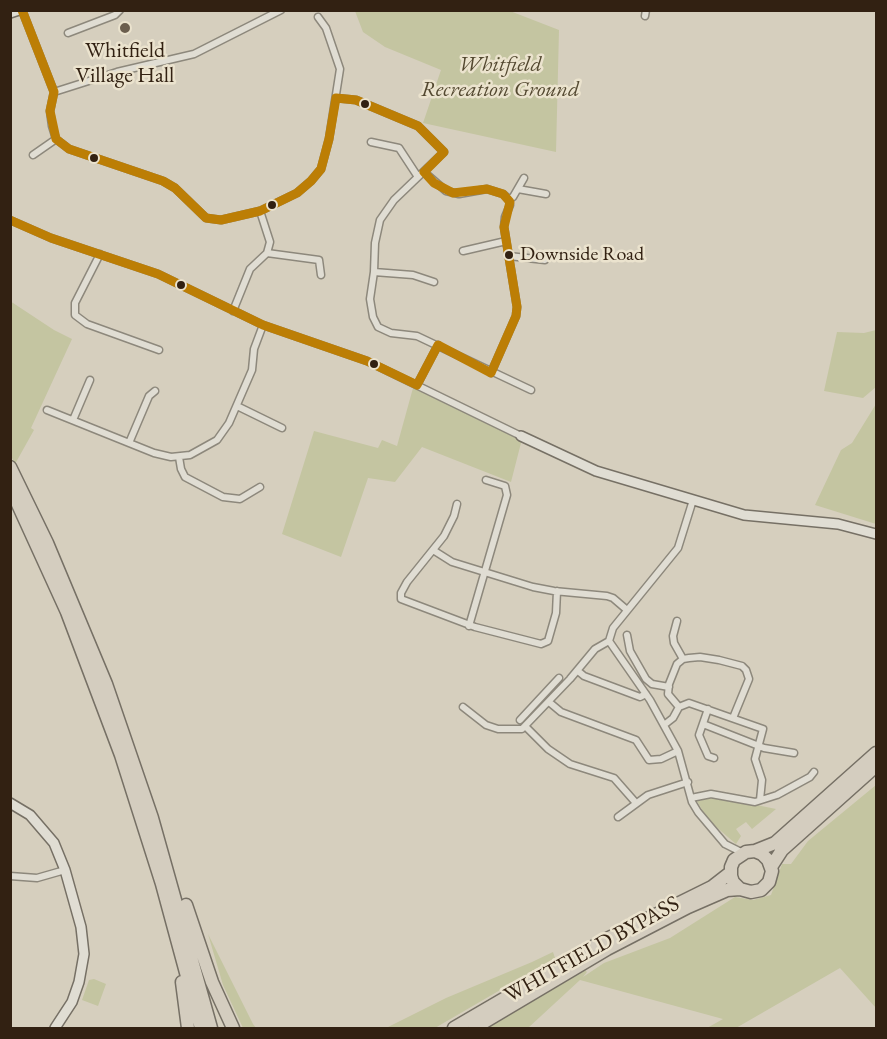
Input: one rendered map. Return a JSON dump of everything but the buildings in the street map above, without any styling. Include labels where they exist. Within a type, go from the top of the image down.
[{"type":"highway","points":[[10,467],[47,543],[106,684],[152,818],[211,1029]]},
{"type":"highway","points":[[10,487],[62,601],[122,755],[162,884],[201,1029]]},
{"type":"highway","points":[[749,852],[765,857],[771,867],[771,878],[761,890],[751,892],[740,889],[733,882],[731,869],[736,857],[749,852],[775,843],[876,753]]},
{"type":"highway","points":[[771,867],[782,850],[876,766]]},
{"type":"highway","points":[[152,818],[160,830],[212,982],[233,1029]]},
{"type":"highway","name":"WHITFIELD BYPASS","points":[[454,1029],[603,941],[712,887],[731,869]]},
{"type":"highway","points":[[162,884],[184,992],[188,1029]]},
{"type":"highway","name":"WHITFIELD BYPASS","points":[[474,1029],[642,930],[720,892],[740,889]]},
{"type":"street","points":[[10,14],[21,10],[54,92],[50,111],[56,140],[69,149],[163,181],[175,188],[206,218],[220,220],[260,211],[297,193],[312,181],[321,169],[340,69],[326,28],[318,16]]},
{"type":"street","points":[[104,19],[109,10]]},
{"type":"street","points":[[68,33],[115,15],[120,10]]},
{"type":"street","points":[[54,92],[117,72],[194,54],[280,10]]},
{"type":"street","points":[[336,98],[356,100],[421,129],[444,152],[394,200],[380,220],[375,243],[370,299],[373,317],[378,327],[391,333],[417,336],[531,390]]},
{"type":"street","points":[[33,155],[56,140]]},
{"type":"street","points":[[371,142],[399,148],[421,175],[446,191],[459,194],[487,189],[503,194],[509,199],[510,205],[504,221],[517,307],[516,316],[491,373]]},
{"type":"street","points":[[509,199],[524,178]]},
{"type":"street","points":[[518,189],[546,195]]},
{"type":"street","points":[[232,311],[250,269],[267,252],[270,242],[260,211]]},
{"type":"street","points":[[10,220],[51,238],[158,274],[263,325],[367,361],[596,471],[744,515],[838,524],[876,534]]},
{"type":"street","points":[[463,250],[506,242]]},
{"type":"street","points":[[267,252],[320,260],[321,275]]},
{"type":"street","points":[[100,254],[75,303],[75,315],[87,324],[159,350]]},
{"type":"street","points":[[509,256],[545,260]]},
{"type":"street","points":[[374,272],[413,275],[434,282]]},
{"type":"street","points":[[47,410],[163,456],[179,457],[201,450],[217,440],[229,423],[252,370],[254,349],[263,325]]},
{"type":"street","points":[[417,385],[438,345]]},
{"type":"street","points":[[73,420],[90,380]]},
{"type":"street","points":[[129,443],[148,396],[155,391]]},
{"type":"street","points":[[237,405],[282,428]]},
{"type":"street","points":[[179,457],[180,469],[185,477],[223,497],[240,500],[260,487]]},
{"type":"street","points":[[469,626],[507,492],[502,484],[486,480]]},
{"type":"street","points":[[523,728],[578,671],[595,649],[609,641],[613,628],[678,548],[693,500]]},
{"type":"street","points":[[457,504],[449,526],[407,582],[401,599],[469,626],[545,644],[556,613],[557,591]]},
{"type":"street","points":[[433,550],[452,562],[533,587],[607,596],[613,598],[627,610]]},
{"type":"street","points":[[676,621],[674,643],[682,659]]},
{"type":"street","points":[[627,635],[630,651],[646,679],[652,684],[669,687]]},
{"type":"street","points":[[609,641],[646,694],[678,751],[691,798],[703,820],[732,849],[749,852]]},
{"type":"street","points":[[679,707],[668,694],[677,664],[682,659],[700,657],[738,664],[746,670],[749,679],[733,718]]},
{"type":"street","points":[[578,671],[584,676],[640,697],[646,694]]},
{"type":"street","points":[[520,720],[559,678]]},
{"type":"street","points":[[553,685],[559,691]]},
{"type":"street","points":[[549,702],[561,712],[636,740],[649,760],[661,759],[678,751]]},
{"type":"street","points":[[664,725],[673,718],[679,707],[693,703],[762,729],[755,764],[762,780],[760,800]]},
{"type":"street","points":[[463,707],[486,724],[498,729],[523,728],[570,764],[614,778],[636,803]]},
{"type":"street","points":[[708,709],[699,733],[708,756],[714,758]]},
{"type":"street","points":[[529,710],[535,716]]},
{"type":"street","points":[[703,724],[758,745],[794,753]]},
{"type":"street","points":[[691,798],[711,794],[755,802],[777,795],[810,777],[814,772]]},
{"type":"street","points":[[618,817],[648,795],[688,782]]},
{"type":"street","points":[[10,803],[30,815],[47,832],[54,843],[65,870],[81,927],[84,954],[79,982],[72,1002],[55,1029]]},
{"type":"street","points":[[722,841],[729,854],[731,869]]},
{"type":"street","points":[[10,876],[37,878],[65,870]]},
{"type":"green space","name":"Whitfield Recreation Ground","points":[[355,11],[510,11],[559,30],[556,152],[423,123],[441,70],[385,47],[363,32]]},
{"type":"green space","points":[[10,301],[72,339],[31,428],[34,430],[15,464],[10,454]]},
{"type":"green space","points":[[876,330],[876,387],[863,398],[824,391],[837,332],[864,333]]},
{"type":"green space","points":[[413,388],[522,439],[511,482],[422,447],[395,482],[368,478],[341,557],[282,534],[314,431],[378,448],[382,440],[397,446]]},
{"type":"green space","points":[[876,404],[876,524],[815,505],[841,450],[852,443]]},
{"type":"green space","points":[[876,785],[876,1008],[840,968],[736,1028],[707,1028],[723,1019],[580,980],[528,1028],[484,1028],[582,967],[587,972],[583,977],[604,963],[670,938],[735,897],[753,900],[771,895],[782,864],[791,864],[808,841]]},
{"type":"green space","points":[[718,797],[776,809],[752,829],[746,822],[736,829],[741,836],[736,844],[707,819],[697,801]]},
{"type":"green space","points":[[208,934],[256,1028],[243,1028],[223,985]]},
{"type":"green space","points":[[553,952],[555,958],[435,1028],[386,1028],[446,998]]},
{"type":"green space","points":[[94,979],[106,984],[98,1006],[82,1000],[89,980]]},
{"type":"transit line","points":[[10,220],[51,238],[158,274],[263,325],[367,361],[417,385],[438,345],[491,373],[516,316],[517,307],[504,227],[510,202],[503,194],[487,189],[453,193],[434,183],[424,172],[444,152],[418,126],[356,100],[336,98],[321,169],[311,181],[297,193],[260,211],[221,220],[206,218],[175,188],[163,181],[69,149],[56,139],[50,111],[54,92],[22,10]]},
{"type":"place","name":"Whitfield Village Hall","points":[[125,28]]},
{"type":"place","name":"Downside Road","points":[[509,255]]}]
